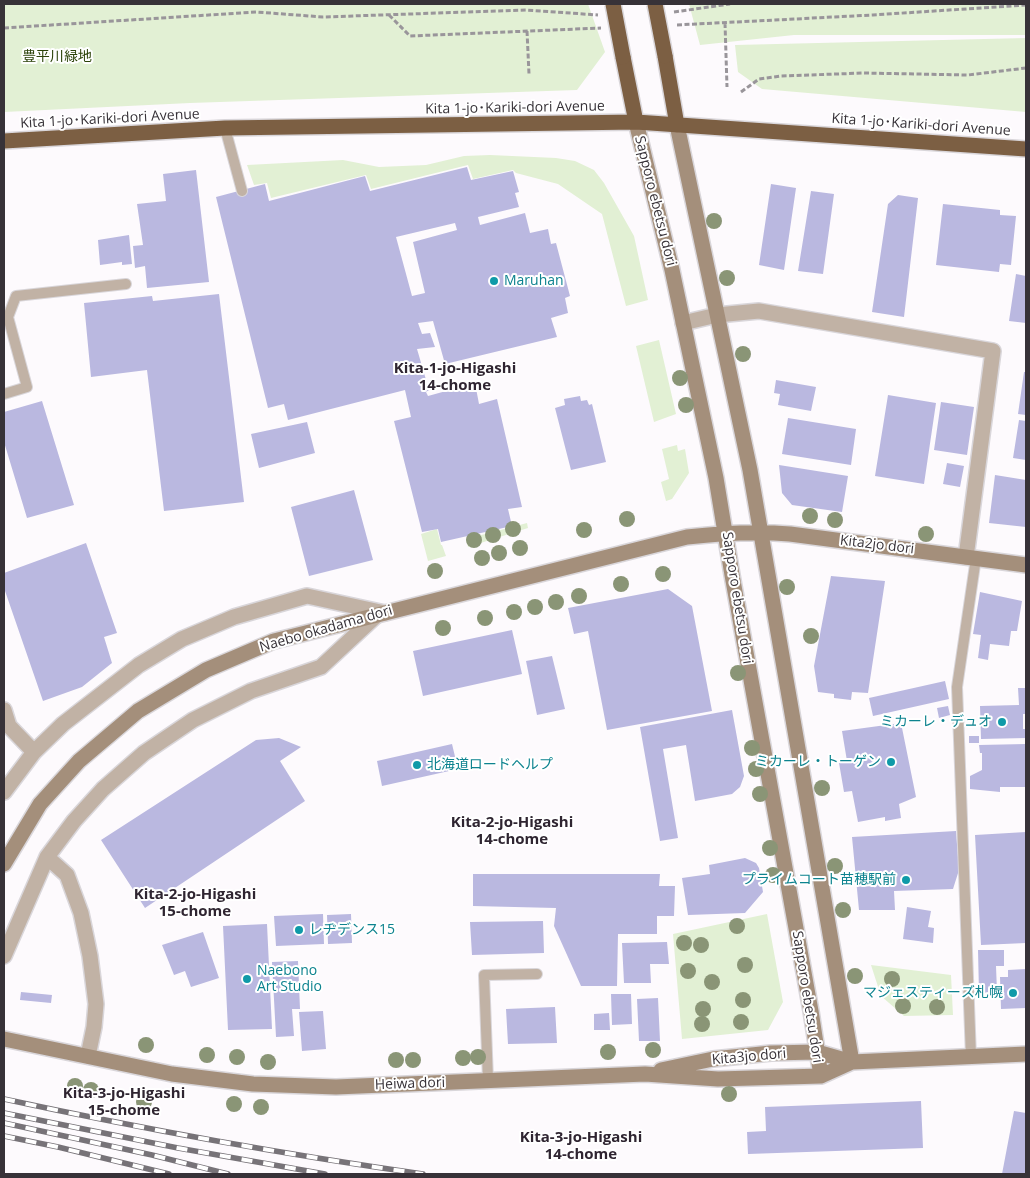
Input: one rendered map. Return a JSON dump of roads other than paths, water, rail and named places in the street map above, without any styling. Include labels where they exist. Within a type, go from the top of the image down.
[{"type":"highway","points":[[656,4],[677,124]]},
{"type":"highway","points":[[608,9],[622,57],[636,122]]},
{"type":"highway","name":"Kita 1-jo･Kariki-dori Avenue","points":[[4,142],[225,128],[636,122],[1026,149]]},
{"type":"street","name":"Sapporo ebetsu dori","points":[[636,122],[683,323],[716,478],[811,1011],[820,1076]]},
{"type":"street","points":[[677,124],[750,470],[852,1062]]},
{"type":"street","points":[[683,323],[717,315],[758,311],[993,350],[971,557]]},
{"type":"street","name":"Kita2jo dori","points":[[726,532],[760,531],[1026,565]]},
{"type":"street","name":"Naebo okadama dori","points":[[4,864],[40,804],[79,761],[138,711],[206,670],[274,641],[687,537],[726,532]]},
{"type":"street","points":[[4,792],[34,752],[70,718],[139,665],[182,639],[234,617],[307,596],[381,614]]},
{"type":"street","points":[[4,956],[47,857],[74,821],[103,789],[144,753],[193,720],[251,691],[322,667],[381,614]]},
{"type":"street","points":[[4,710],[10,726],[34,752]]},
{"type":"street","points":[[47,857],[67,875],[81,913],[96,1004],[94,1027],[88,1056]]},
{"type":"street","name":"Heiwa dori","points":[[4,1039],[172,1074],[253,1084],[336,1087],[645,1074],[718,1079],[820,1076]]},
{"type":"street","name":"Kita3jo dori","points":[[645,1074],[713,1059],[771,1053],[817,1052],[852,1062],[1026,1054]]},
{"type":"street","name":"Kita3jo dori","points":[[820,1076],[852,1062]]},
{"type":"lane","points":[[225,128],[242,191]]},
{"type":"lane","points":[[4,394],[27,387],[8,317],[16,296],[126,284]]},
{"type":"lane","points":[[971,557],[957,687],[972,1057]]},
{"type":"lane","points":[[488,1080],[484,975],[538,974]]},
{"type":"railway","points":[[4,1099],[108,1121],[213,1140],[423,1174]]},
{"type":"railway","points":[[4,1113],[178,1148],[325,1174]]},
{"type":"railway","points":[[4,1123],[152,1155],[228,1174]]},
{"type":"railway","points":[[4,1136],[169,1174]]},
{"type":"place","name":"Maruhan","points":[[494,281]]},
{"type":"place","name":"ミカーレ・デュオ","points":[[1002,722]]},
{"type":"place","name":"ミカーレ・トーゲン","points":[[891,762]]},
{"type":"place","name":"北海道ロードヘルプ","points":[[417,765]]},
{"type":"place","name":"プライムコート苗穂駅前","points":[[906,880]]},
{"type":"place","name":"レヂデンス15","points":[[299,930]]},
{"type":"place","name":"Naebono Art Studio","points":[[247,979]]},
{"type":"place","name":"マジェスティーズ札幌","points":[[1013,993]]},
{"type":"district","name":"Kita-1-jo-Higashi 14-chome","points":[[455,378]]},
{"type":"district","name":"Kita-2-jo-Higashi 14-chome","points":[[512,832]]},
{"type":"district","name":"Kita-2-jo-Higashi 15-chome","points":[[195,904]]},
{"type":"district","name":"Kita-3-jo-Higashi 15-chome","points":[[124,1102]]},
{"type":"district","name":"Kita-3-jo-Higashi 14-chome","points":[[581,1146]]},
{"type":"park label","name":"豊平川緑地","points":[[57,57]]}]
